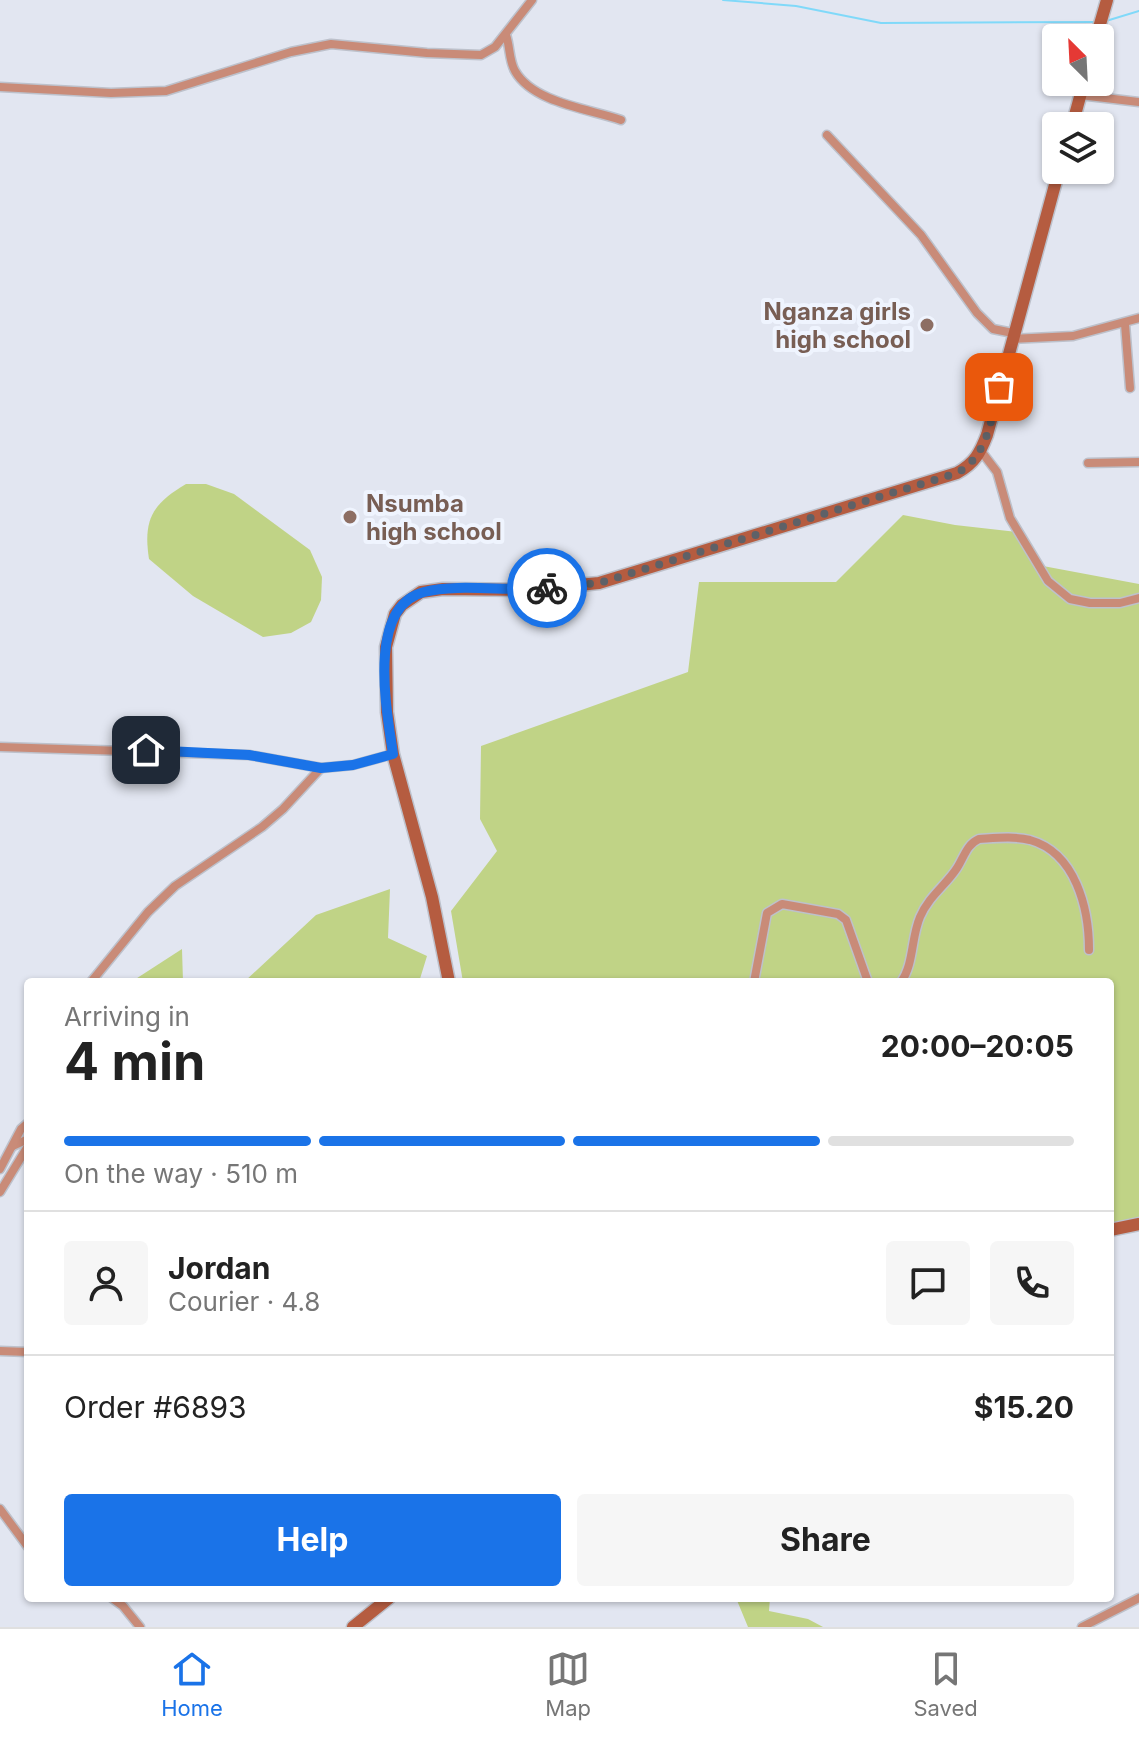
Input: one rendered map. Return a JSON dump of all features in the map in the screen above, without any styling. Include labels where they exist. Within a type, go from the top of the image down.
[{"type":"main road","points":[[1100,24],[1107,0]]},
{"type":"main road","points":[[448,978],[432,897],[393,754],[385,685],[386,647],[395,614],[411,597],[421,592],[443,589],[527,590],[599,583],[957,473],[969,466],[981,451],[1055,184]]},
{"type":"main road","points":[[1114,1229],[1139,1224]]},
{"type":"main road","points":[[353,1627],[384,1602]]},
{"type":"street","points":[[0,87],[111,93],[166,91],[291,52],[331,44],[465,56],[488,52],[506,35],[532,0]]},
{"type":"street","points":[[506,35],[514,68],[527,83],[550,99],[621,120]]},
{"type":"street","points":[[1114,96],[1139,102]]},
{"type":"street","points":[[827,135],[921,235],[977,313],[993,329],[1012,336],[1060,338],[1139,318]]},
{"type":"street","points":[[1125,324],[1130,388]]},
{"type":"street","points":[[981,451],[997,472],[1010,518],[1048,581],[1070,599],[1090,603],[1120,603],[1139,598]]},
{"type":"street","points":[[1088,463],[1139,462]]},
{"type":"street","points":[[0,747],[249,755],[321,768],[353,765],[393,754]]},
{"type":"street","points":[[94,978],[148,912],[175,886],[262,827],[321,768]]},
{"type":"street","points":[[903,978],[910,963],[912,941],[929,900],[951,878],[973,841],[979,839],[1029,840],[1053,853],[1074,879],[1083,899],[1089,924],[1089,950]]},
{"type":"street","points":[[755,978],[767,913],[782,904],[838,914],[846,920],[867,978]]},
{"type":"street","points":[[0,1169],[24,1126]]},
{"type":"street","points":[[13,1146],[24,1141]]},
{"type":"street","points":[[1,1187],[24,1152]]},
{"type":"street","points":[[0,1351],[24,1352]]},
{"type":"street","points":[[0,1509],[24,1542]]},
{"type":"street","points":[[1082,1627],[1139,1598]]},
{"type":"street","points":[[118,1602],[140,1627]]},
{"type":"green space","points":[[186,484],[206,484],[234,494],[310,550],[322,577],[321,600],[311,622],[291,633],[263,637],[193,596],[149,559],[147,534],[152,514],[174,491]]},
{"type":"green space","points":[[903,515],[1017,532],[1043,566],[1139,584],[1139,1224],[1114,1233],[1114,978],[462,978],[451,911],[497,851],[480,819],[481,746],[688,672],[699,582],[836,582]]},
{"type":"green space","points":[[390,889],[388,938],[427,956],[420,978],[248,978],[316,915]]},
{"type":"green space","points":[[182,949],[183,978],[137,978]]},
{"type":"green space","points":[[738,1602],[770,1602],[769,1611],[808,1619],[823,1627],[748,1627]]},
{"type":"waterway","points":[[723,0],[796,6],[881,23],[1095,22]]},
{"type":"waterway","points":[[1106,21],[1139,11]]},
{"type":"way so far","points":[[547,588],[599,583],[957,473],[969,466],[981,451],[999,387]]},
{"type":"place","name":"Nganza girls high school","points":[[927,325]]},
{"type":"place","name":"Nsumba high school","points":[[350,517]]},
{"type":"route","points":[[146,750],[249,755],[321,768],[353,765],[393,754],[385,685],[386,647],[395,614],[402,605],[421,592],[443,589],[547,588]]}]
